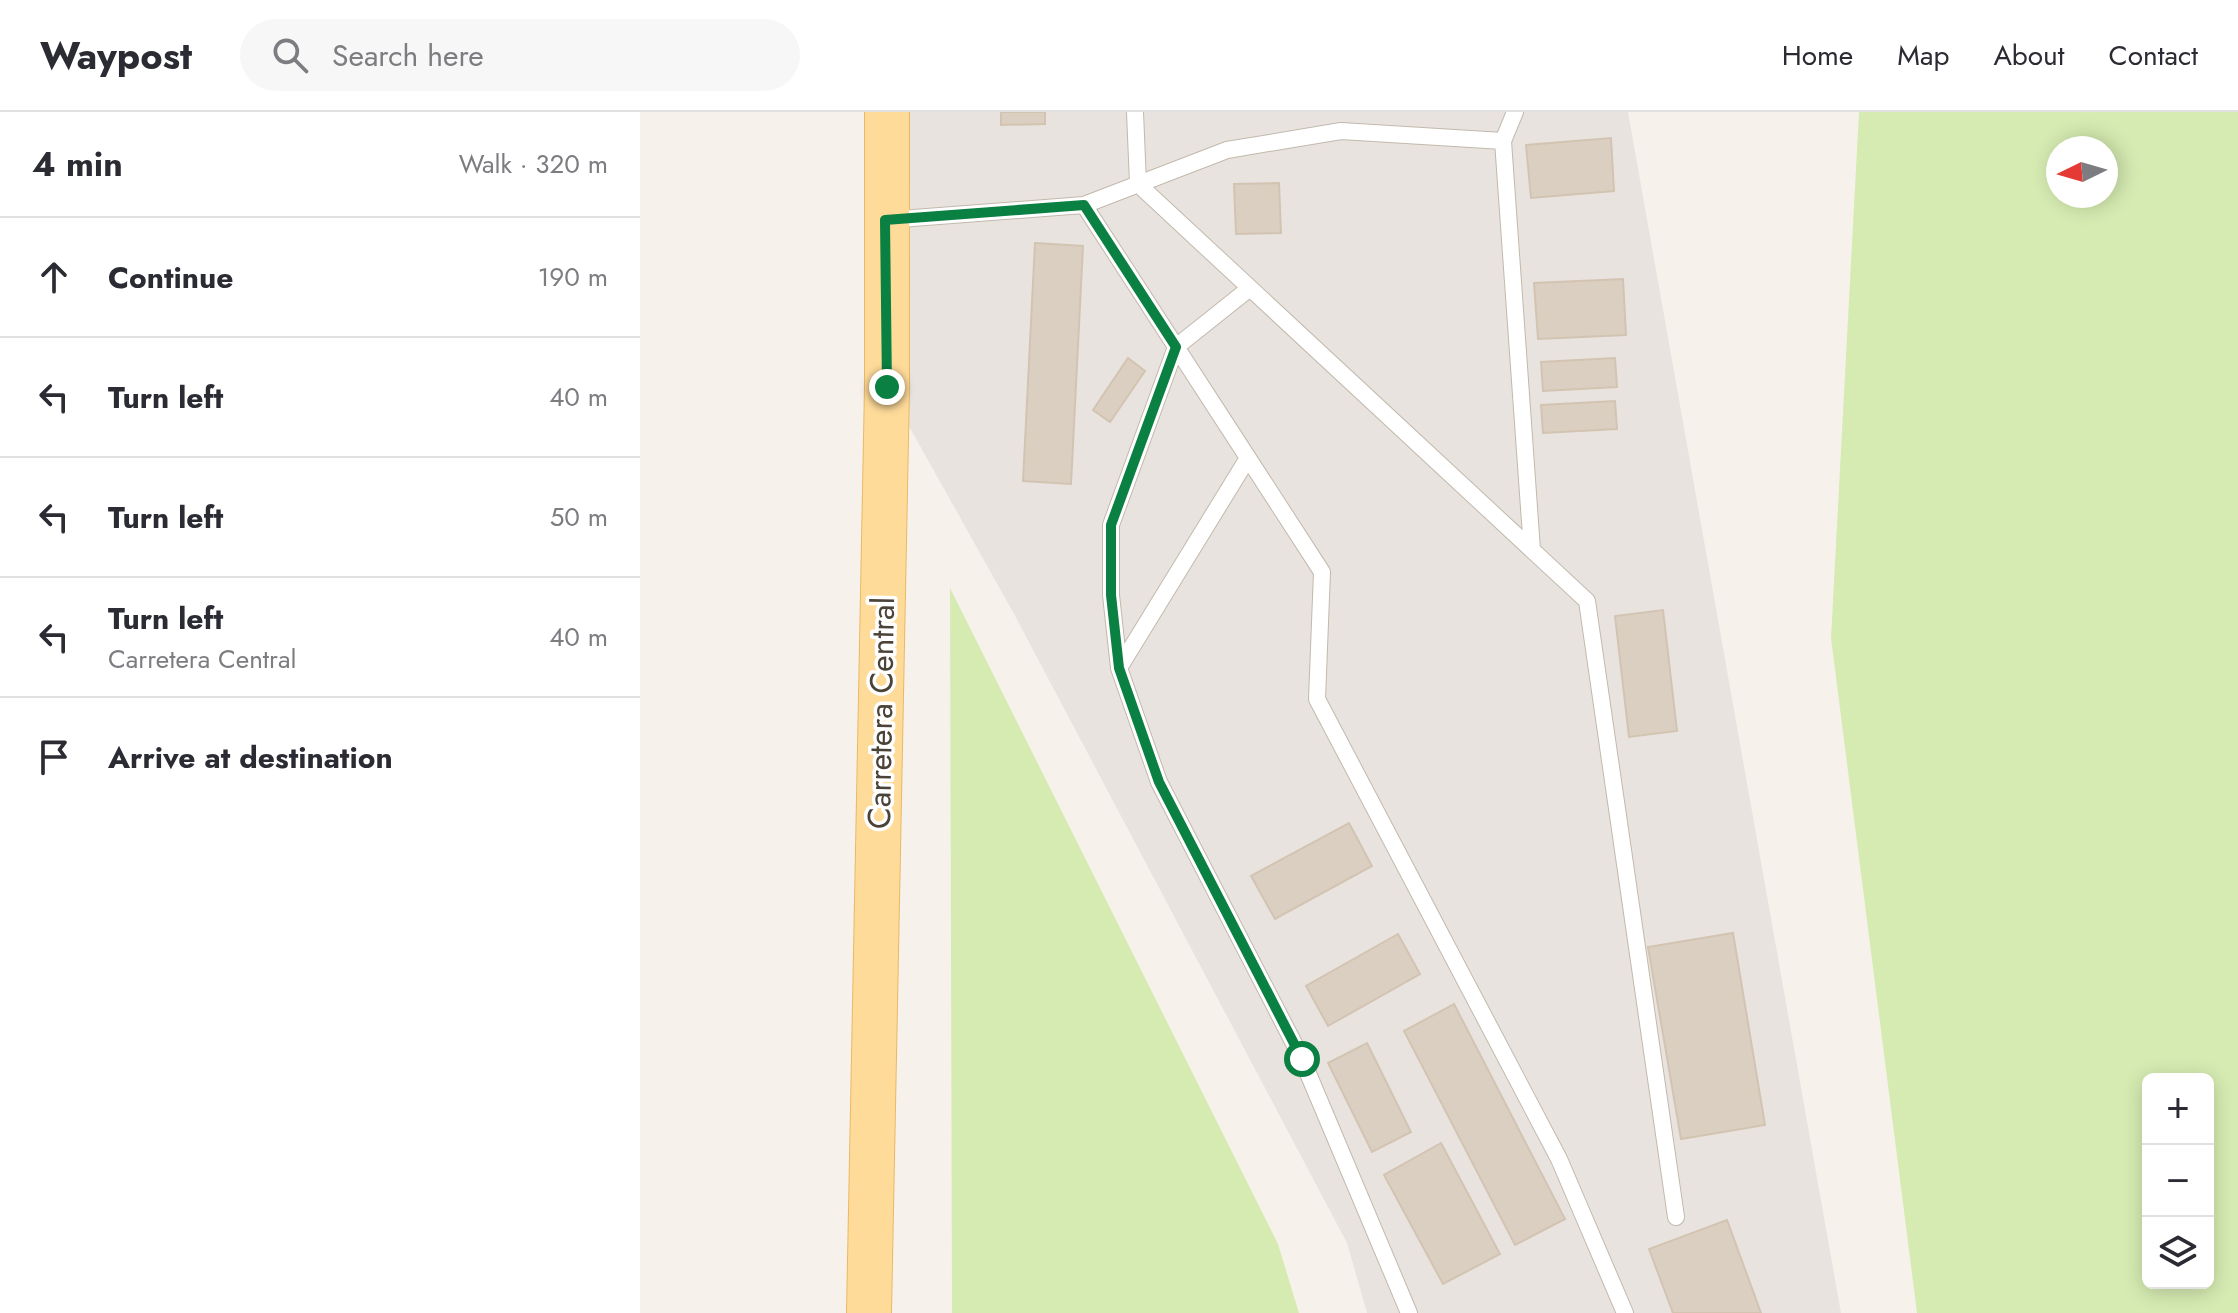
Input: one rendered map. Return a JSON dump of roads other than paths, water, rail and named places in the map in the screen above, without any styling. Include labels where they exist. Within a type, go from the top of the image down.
[{"type":"main road","name":"Carretera Central","points":[[869,1313],[887,403],[887,112]]},
{"type":"lane","points":[[1135,112],[1138,184],[1587,601],[1676,1217]]},
{"type":"lane","points":[[1515,112],[1503,141],[1532,550]]},
{"type":"lane","points":[[885,220],[1084,205],[1227,150],[1341,131],[1503,141]]},
{"type":"lane","points":[[1084,205],[1322,572],[1317,699],[1559,1159],[1625,1313]]},
{"type":"lane","points":[[1250,288],[1176,347],[1111,525],[1111,595],[1119,668],[1159,782],[1302,1059],[1409,1313]]},
{"type":"lane","points":[[1119,668],[1248,458]]}]
